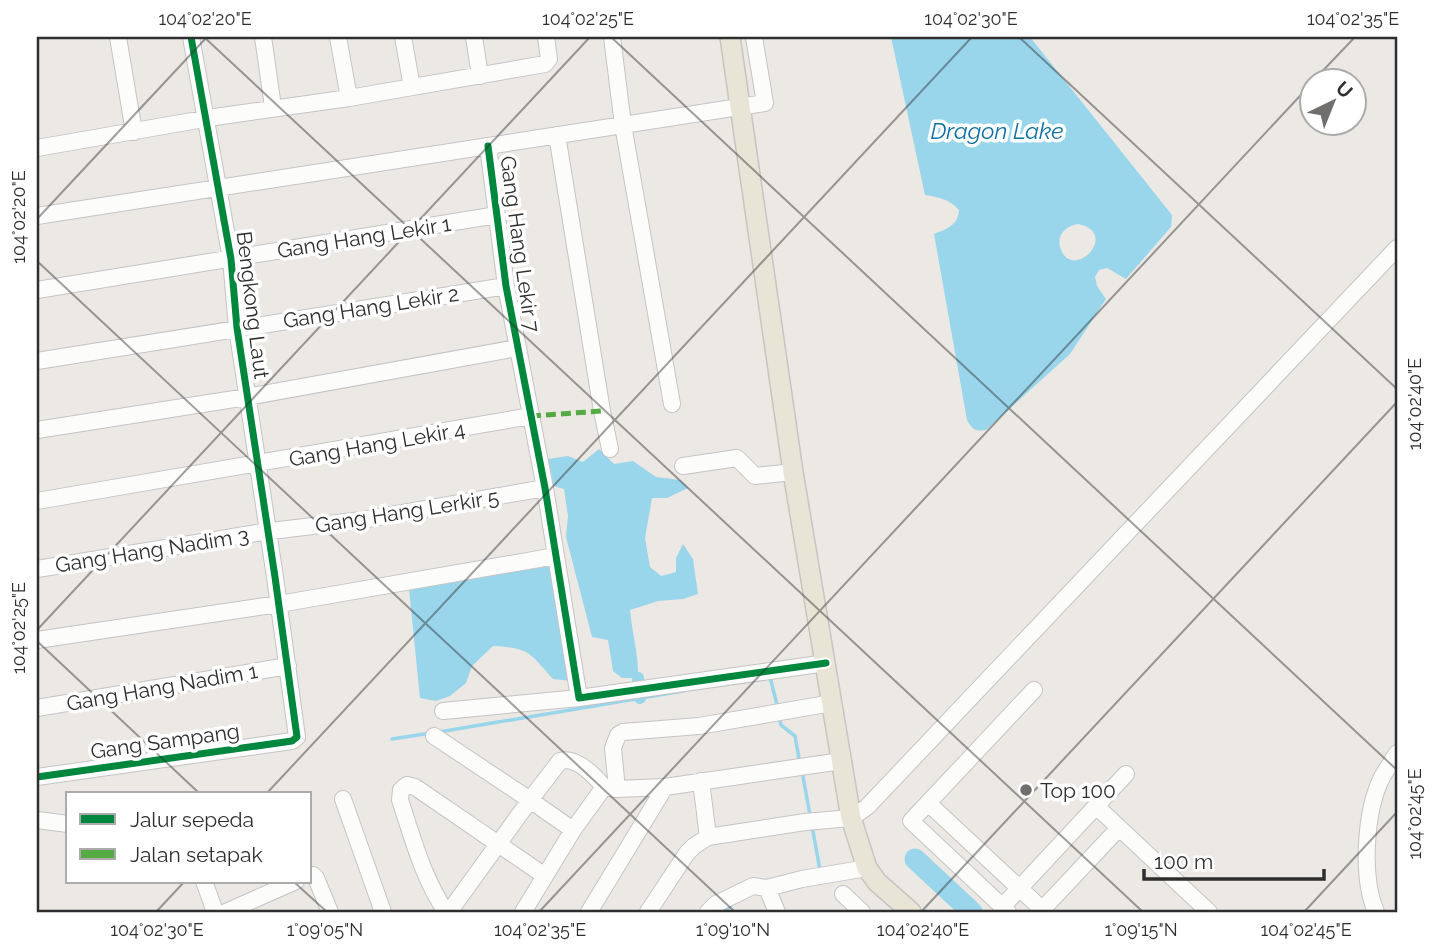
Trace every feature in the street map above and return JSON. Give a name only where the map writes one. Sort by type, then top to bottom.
[{"type":"main road","points":[[730,37],[793,472],[850,818],[867,867],[877,882],[911,912]]},
{"type":"street","points":[[118,37],[134,132]]},
{"type":"street","name":"Bengkong Laut","points":[[191,37],[231,259],[237,328],[297,737]]},
{"type":"street","points":[[263,37],[274,107]]},
{"type":"street","points":[[338,37],[349,98]]},
{"type":"street","points":[[403,37],[412,87]]},
{"type":"street","points":[[474,37],[480,76]]},
{"type":"street","points":[[37,148],[547,63],[549,59],[546,37]]},
{"type":"street","points":[[612,37],[623,125],[672,404]]},
{"type":"street","points":[[37,216],[765,103],[754,37]]},
{"type":"street","points":[[557,135],[610,449]]},
{"type":"street","name":"Gang Hang Lekir 7","points":[[488,146],[506,286],[545,488],[579,698]]},
{"type":"street","name":"Gang Hang Lekir 1","points":[[37,290],[497,215]]},
{"type":"street","points":[[648,912],[687,853],[708,837],[850,818],[874,800],[1397,248]]},
{"type":"street","name":"Gang Hang Lekir 2","points":[[37,361],[506,286]]},
{"type":"street","points":[[37,430],[247,397],[517,348]]},
{"type":"street","name":"Gang Hang Lekir 4","points":[[37,501],[531,416]]},
{"type":"street","points":[[682,466],[737,458],[755,476],[793,472]]},
{"type":"street","name":"Gang Hang Lerkir 5","points":[[268,531],[362,520],[545,488]]},
{"type":"street","name":"Gang Hang Nadim 3","points":[[37,569],[268,531]]},
{"type":"street","points":[[37,640],[279,604],[556,556]]},
{"type":"street","points":[[443,711],[579,698],[826,663]]},
{"type":"street","name":"Gang Hang Nadim 1","points":[[37,708],[288,666]]},
{"type":"street","points":[[1034,690],[911,821],[1005,909],[1019,888],[1126,775]]},
{"type":"street","points":[[523,912],[573,830],[610,788],[613,748],[618,736],[623,732],[699,726],[832,703]]},
{"type":"street","points":[[434,736],[573,830]]},
{"type":"street","name":"Gang Sampang","points":[[37,777],[292,740],[297,737]]},
{"type":"street","points":[[1376,912],[1367,865],[1370,815],[1381,778],[1397,753]]},
{"type":"street","points":[[545,876],[499,846],[415,787],[407,785],[401,790],[400,800],[424,872],[433,893],[448,912],[499,846],[530,800],[564,759],[593,774],[610,788],[665,786],[841,761]]},
{"type":"street","points":[[701,781],[708,837]]},
{"type":"street","points":[[589,912],[665,786]]},
{"type":"street","points":[[343,799],[383,912]]},
{"type":"street","points":[[928,803],[1042,911],[1119,828]]},
{"type":"street","points":[[1096,806],[1209,912]]},
{"type":"street","points":[[37,820],[66,824]]},
{"type":"street","points":[[708,912],[716,904],[744,888],[753,886],[769,892],[821,875],[867,867]]},
{"type":"street","points":[[312,874],[330,912]]},
{"type":"street","points":[[205,883],[215,912]]},
{"type":"street","points":[[226,912],[292,883]]},
{"type":"street","points":[[769,892],[777,912]]},
{"type":"street","points":[[843,894],[862,912]]},
{"type":"street","points":[[263,896],[270,912]]},
{"type":"water","name":"Dragon Lake","points":[[891,37],[1030,37],[1172,215],[1171,227],[1126,279],[1107,268],[1099,270],[1095,277],[1097,286],[1106,299],[1070,354],[986,430],[979,431],[972,428],[967,420],[934,234],[954,223],[959,210],[944,199],[925,195]],"holes":[[[1078,224],[1090,229],[1095,237],[1095,245],[1090,253],[1074,260],[1066,257],[1059,242],[1063,231]]]},
{"type":"water","points":[[599,449],[614,464],[633,461],[656,477],[680,480],[688,488],[667,498],[652,498],[645,538],[650,567],[661,576],[676,572],[676,558],[683,544],[693,559],[698,594],[683,599],[658,601],[630,610],[638,678],[622,678],[613,671],[608,640],[592,637],[566,537],[568,516],[564,489],[554,486],[548,459],[568,456],[583,462]]},
{"type":"water","points":[[550,566],[573,681],[553,679],[533,657],[522,650],[493,646],[472,666],[466,683],[450,696],[436,701],[420,698],[409,589]]},
{"type":"waterway","points":[[770,677],[778,709]]},
{"type":"waterway","points":[[638,678],[640,698]]},
{"type":"waterway","points":[[439,732],[683,691]]},
{"type":"waterway","points":[[779,717],[781,725],[795,736],[800,764]]},
{"type":"waterway","points":[[392,739],[431,733]]},
{"type":"waterway","points":[[802,771],[810,815]]},
{"type":"waterway","points":[[812,826],[820,870]]},
{"type":"waterway","points":[[915,859],[972,912]]},
{"type":"waterway","points":[[724,912],[735,902]]},
{"type":"marked path","points":[[531,416],[602,411]]},
{"type":"cycle path","points":[[37,777],[292,741],[297,737],[237,328],[231,259],[191,37]]},
{"type":"cycle path","points":[[488,146],[506,286],[545,488],[579,698],[826,663]]},
{"type":"place","name":"Top 100","points":[[1026,790]]}]
